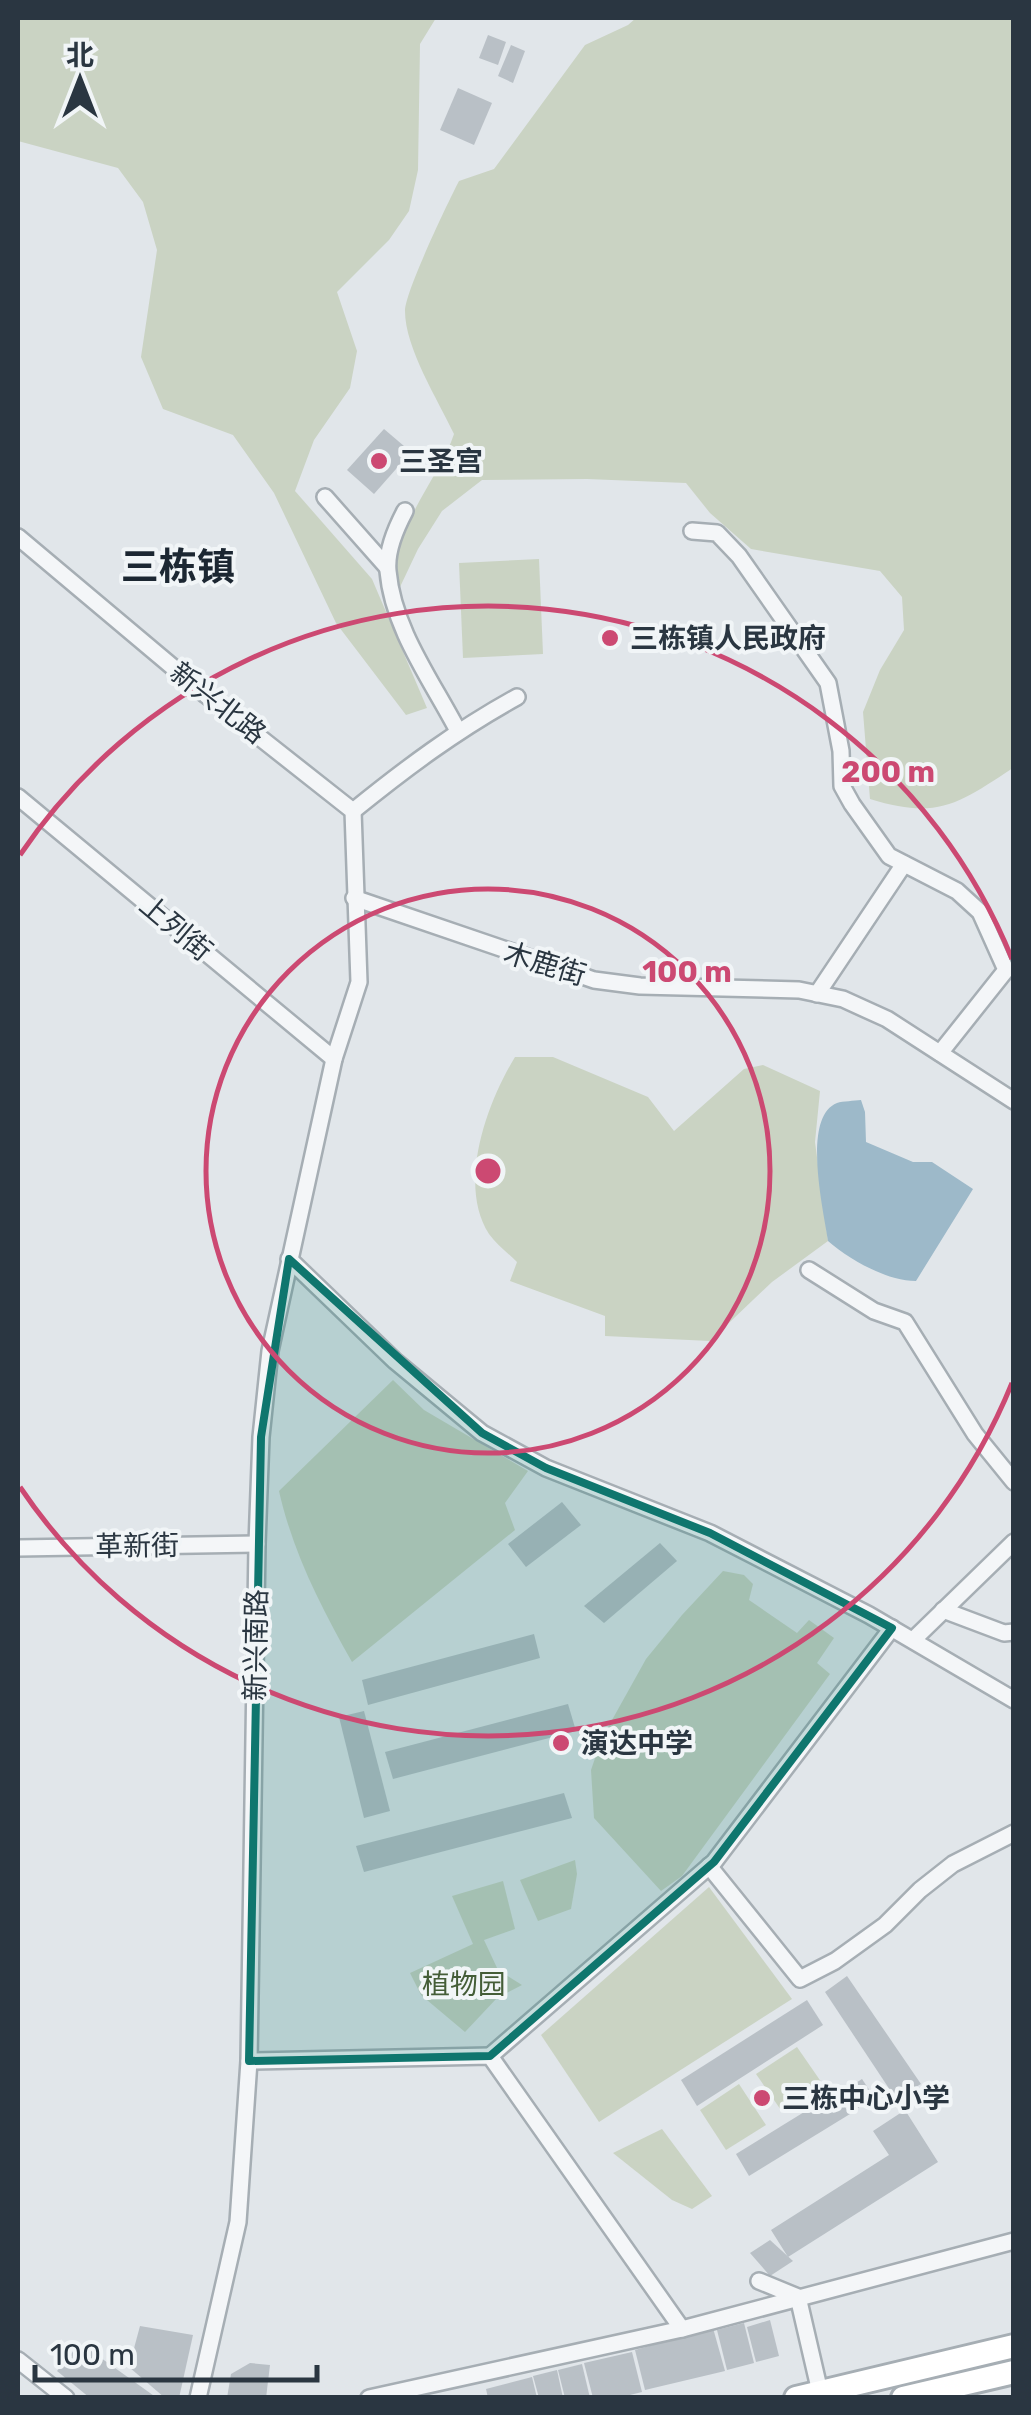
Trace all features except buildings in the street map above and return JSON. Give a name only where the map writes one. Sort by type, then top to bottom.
[{"type":"main road","points":[[796,2398],[1014,2346]]},
{"type":"main road","points":[[903,2398],[1014,2372]]},
{"type":"street","points":[[325,498],[387,568],[406,634],[458,731]]},
{"type":"street","points":[[387,568],[397,527],[406,511]]},
{"type":"street","points":[[692,531],[716,533],[739,556],[828,682],[841,752],[842,786],[889,856],[956,891],[980,912],[1009,965],[940,1053]]},
{"type":"street","name":"新兴北路","points":[[18,537],[206,695],[353,811]]},
{"type":"street","points":[[354,898],[353,811],[420,756],[517,697]]},
{"type":"street","name":"上列街","points":[[18,797],[334,1059]]},
{"type":"street","points":[[817,994],[904,864]]},
{"type":"street","name":"新兴南路","points":[[198,2398],[238,2222],[249,2061],[261,1437],[270,1351],[289,1259],[334,1059],[359,982],[354,898]]},
{"type":"street","name":"木鹿街","points":[[354,898],[594,980],[640,986],[799,990],[843,999],[888,1019],[1014,1101]]},
{"type":"street","points":[[289,1259],[395,1362],[482,1433],[546,1468],[710,1533],[892,1628],[1014,1700]]},
{"type":"street","points":[[809,1270],[874,1311],[905,1322],[976,1434],[1014,1482]]},
{"type":"street","points":[[912,1640],[1014,1542]]},
{"type":"street","name":"革新街","points":[[18,1548],[257,1544]]},
{"type":"street","points":[[943,1610],[1004,1633],[1014,1632]]},
{"type":"street","points":[[249,2061],[490,2056],[709,1866],[892,1628]]},
{"type":"street","points":[[709,1866],[800,1979],[835,1961],[885,1924],[953,1864],[1014,1833]]},
{"type":"street","points":[[490,2056],[682,2329]]},
{"type":"street","points":[[368,2398],[682,2329],[1014,2242]]},
{"type":"street","points":[[759,2281],[798,2297]]},
{"type":"street","points":[[798,2297],[820,2392]]},
{"type":"street","points":[[18,2360],[66,2398]]},
{"type":"highlighted area","points":[[289,1259],[482,1433],[546,1468],[710,1533],[892,1628],[714,1862],[490,2056],[249,2061],[261,1437]]},
{"type":"green space","points":[[18,18],[436,18],[420,44],[418,170],[409,211],[389,240],[337,292],[357,351],[350,388],[314,440],[295,491],[372,579],[427,708],[406,715],[336,623],[274,493],[233,435],[163,409],[141,357],[157,250],[143,202],[118,168],[18,141]]},
{"type":"green space","points":[[636,18],[1013,18],[1013,768],[962,799],[931,808],[913,808],[870,799],[863,712],[880,670],[904,630],[902,597],[880,571],[751,549],[710,513],[686,483],[482,480],[442,511],[400,587],[396,569],[405,530],[454,434],[416,357],[406,326],[407,301],[419,267],[459,181],[494,169],[585,45]]},
{"type":"green space","points":[[539,559],[543,654],[463,658],[459,563]]},
{"type":"green space","points":[[515,1057],[553,1057],[648,1097],[674,1131],[744,1069],[763,1065],[820,1091],[815,1142],[828,1241],[772,1282],[710,1341],[605,1336],[605,1316],[510,1281],[517,1262],[492,1238],[480,1214],[476,1168],[486,1120]]},
{"type":"green space","points":[[393,1380],[424,1410],[528,1471],[505,1503],[515,1530],[352,1662],[309,1579],[279,1491]]},
{"type":"green space","points":[[723,1571],[744,1575],[753,1584],[749,1600],[797,1633],[809,1620],[834,1638],[817,1663],[830,1674],[682,1876],[661,1891],[594,1818],[591,1770],[602,1738],[646,1659]]},
{"type":"green space","points":[[575,1860],[577,1874],[571,1909],[538,1921],[520,1880]]},
{"type":"green space","name":"植物园","points":[[503,1881],[515,1929],[484,1940],[498,1970],[522,1985],[497,1998],[465,2032],[421,1995],[410,1973],[473,1944],[452,1896]]},
{"type":"green space","points":[[709,1887],[792,1999],[599,2122],[541,2035]]},
{"type":"green space","points":[[797,2047],[824,2086],[783,2113],[756,2074]]},
{"type":"green space","points":[[739,2084],[766,2125],[726,2150],[700,2110]]},
{"type":"green space","points":[[662,2129],[712,2196],[692,2209],[672,2200],[613,2153]]},
{"type":"water","points":[[861,1100],[866,1142],[913,1162],[932,1162],[973,1189],[916,1281],[869,1268],[828,1241],[818,1166],[820,1126],[826,1112],[837,1103]]},
{"type":"place","name":"三圣宫","points":[[379,461]]},
{"type":"place","name":"三栋镇人民政府","points":[[610,638]]},
{"type":"place","name":"演达中学","points":[[561,1743]]},
{"type":"place","name":"三栋中心小学","points":[[762,2098]]},
{"type":"district","name":"三栋镇","points":[[178,567]]}]
